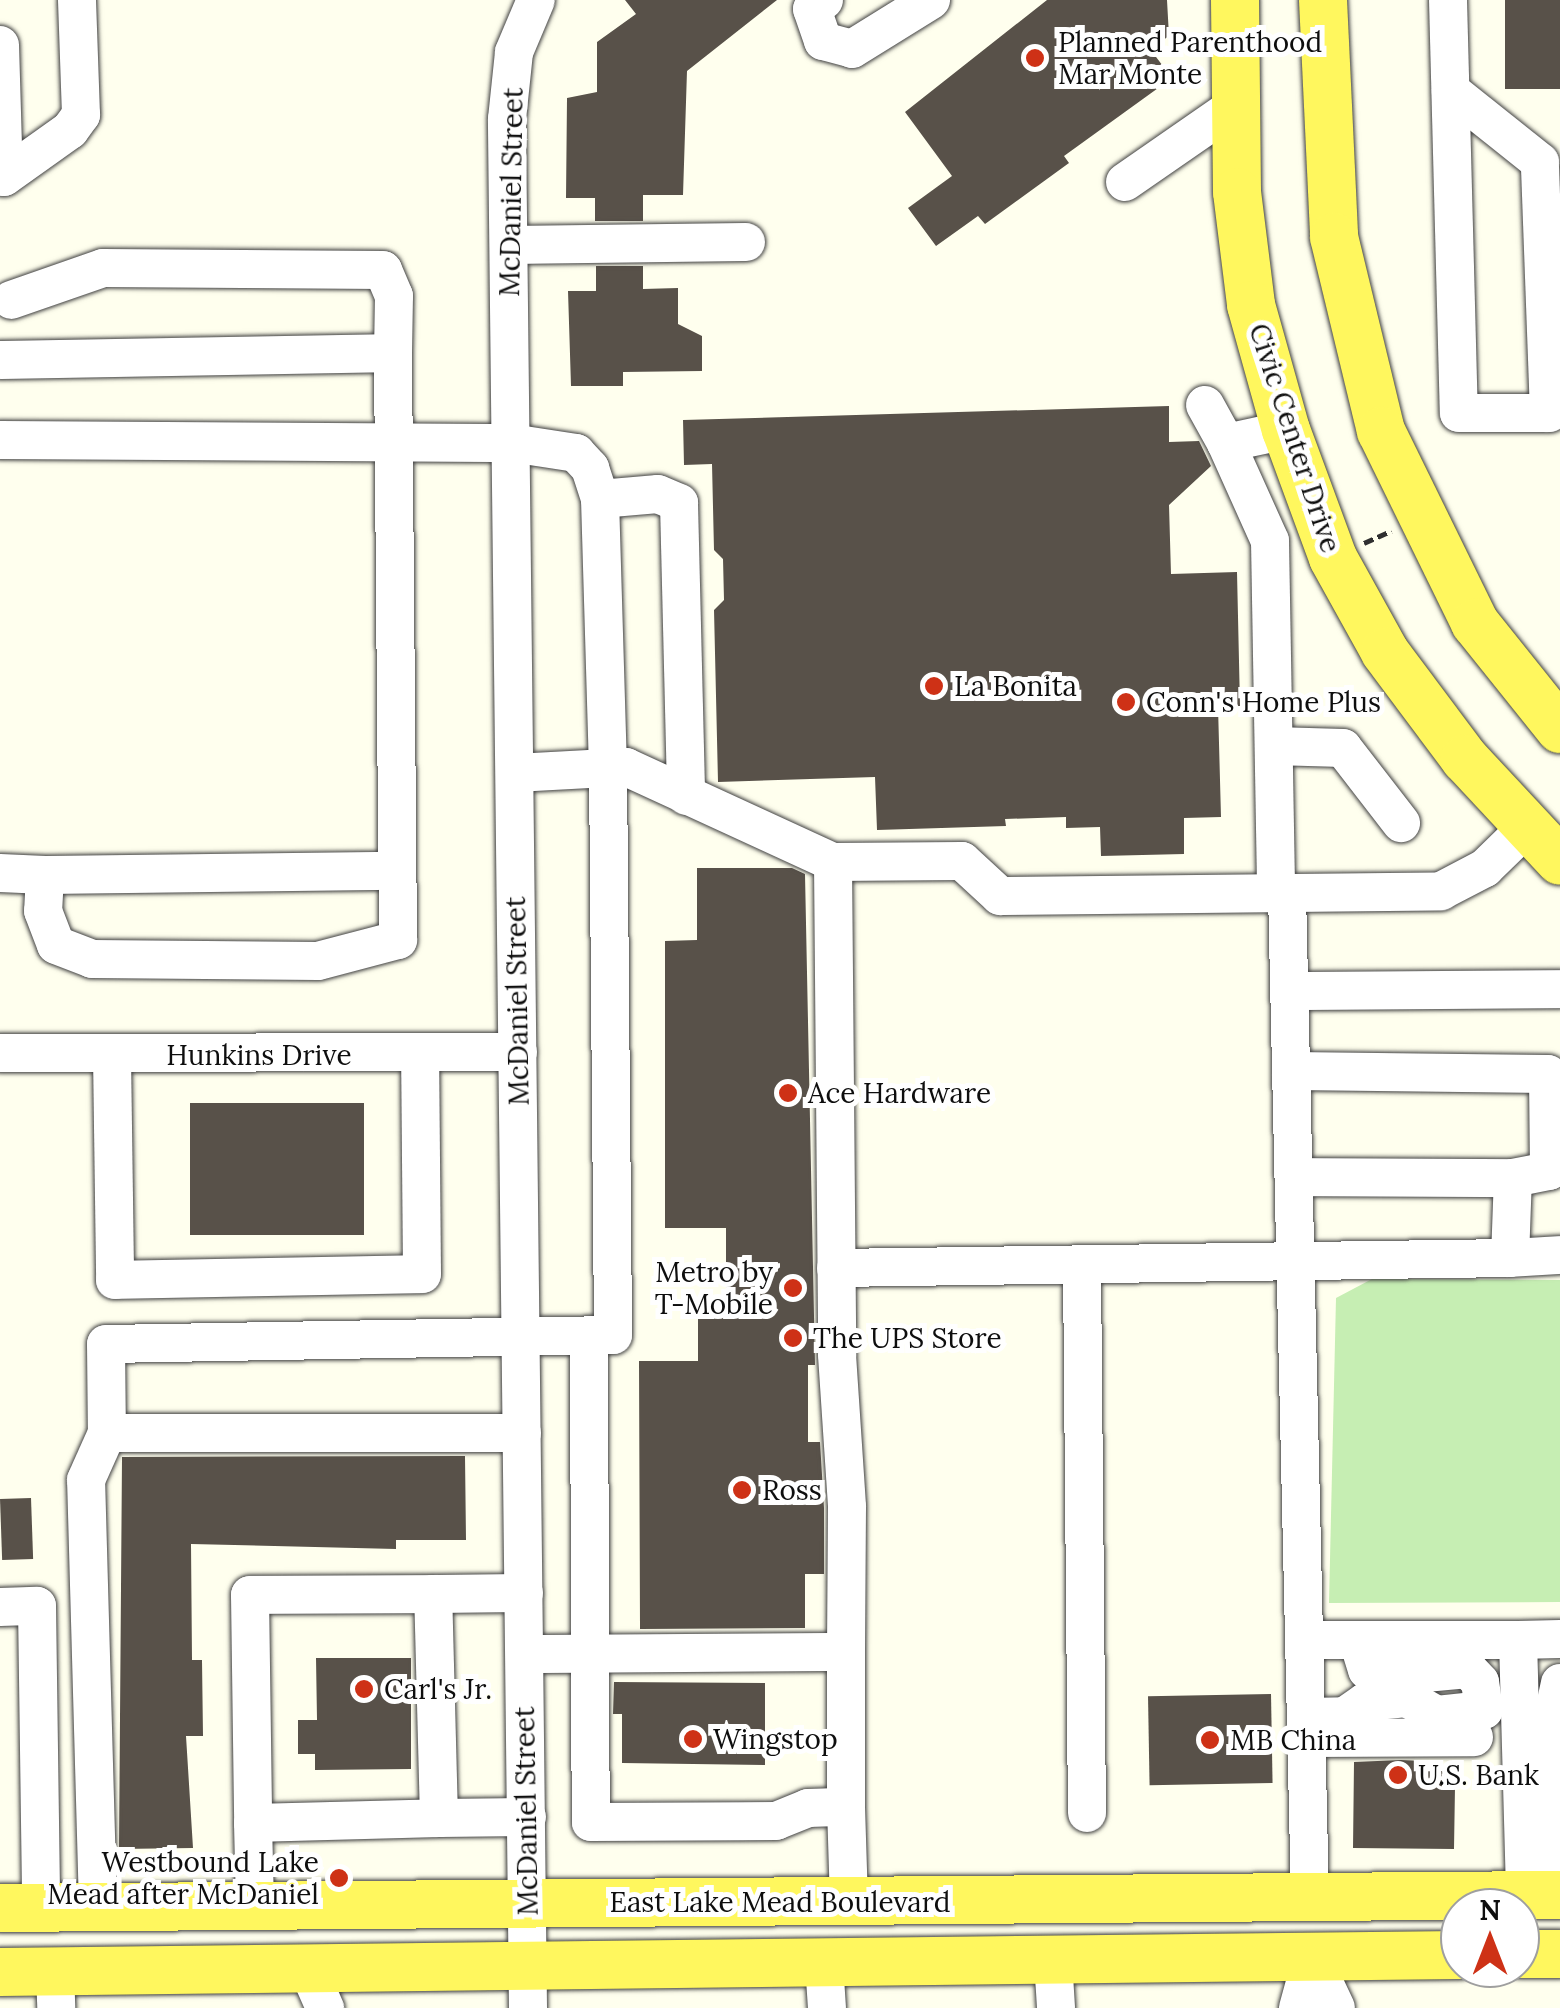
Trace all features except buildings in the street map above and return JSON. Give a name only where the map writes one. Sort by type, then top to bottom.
[{"type":"main road","name":"Civic Center Drive","points":[[1235,0],[1237,192],[1251,305],[1286,430],[1333,558],[1385,652],[1465,759],[1560,860]]},
{"type":"main road","points":[[1324,0],[1334,236],[1381,431],[1475,623],[1560,729]]},
{"type":"main road","name":"East Lake Mead Boulevard","points":[[20,1908],[1546,1895]]},
{"type":"main road","points":[[1310,1898],[1312,1957]]},
{"type":"main road","points":[[0,1934],[56,1990]]},
{"type":"main road","points":[[0,1972],[56,1990],[825,1985],[1053,1960],[1440,1955]]},
{"type":"street","points":[[2,178],[80,115],[77,0]]},
{"type":"street","name":"McDaniel Street","points":[[528,1987],[509,245],[512,69],[536,0]]},
{"type":"street","points":[[814,3],[823,41],[852,50],[931,0]]},
{"type":"street","points":[[1448,0],[1460,413],[1550,413],[1540,162],[1451,91]]},
{"type":"street","points":[[0,45],[2,178]]},
{"type":"street","points":[[1125,182],[1236,104]]},
{"type":"street","points":[[509,245],[746,242]]},
{"type":"street","points":[[4,303],[103,268],[382,270],[394,296],[398,940],[318,961],[92,959],[56,945],[42,911],[45,875]]},
{"type":"street","points":[[0,360],[393,353]]},
{"type":"street","points":[[1205,405],[1226,442],[1270,542],[1274,746],[1289,991],[1304,1640],[1319,1731],[1310,1898]]},
{"type":"street","points":[[1226,442],[1286,430]]},
{"type":"street","points":[[0,440],[511,443],[576,453],[590,468],[600,498],[608,768],[614,1335],[106,1344],[107,1433],[86,1480],[98,1907]]},
{"type":"street","points":[[600,498],[658,494],[680,503],[686,796]]},
{"type":"street","points":[[1274,746],[1343,748],[1402,824]]},
{"type":"street","points":[[515,773],[626,768],[833,862],[962,862],[1000,896],[1440,891],[1485,868],[1527,827]]},
{"type":"street","points":[[833,862],[836,1268],[849,1902]]},
{"type":"street","points":[[0,873],[397,871]]},
{"type":"street","points":[[1289,991],[1560,989]]},
{"type":"street","name":"Hunkins Drive","points":[[0,1054],[518,1052]]},
{"type":"street","points":[[112,1055],[115,1280],[422,1274],[420,1054]]},
{"type":"street","points":[[1291,1071],[1548,1074],[1550,1171],[1513,1178],[1294,1177]]},
{"type":"street","points":[[1510,1258],[1513,1178]]},
{"type":"street","points":[[836,1268],[1296,1265],[1560,1256]]},
{"type":"street","points":[[1082,1267],[1087,1813]]},
{"type":"street","points":[[589,1336],[591,1822],[776,1822],[808,1808],[846,1807]]},
{"type":"street","points":[[107,1433],[522,1433]]},
{"type":"street","points":[[254,1907],[250,1595],[524,1592]]},
{"type":"street","points":[[434,1594],[439,1818]]},
{"type":"street","points":[[0,1619],[25,1619],[20,1908]]},
{"type":"street","points":[[1304,1640],[1560,1639]]},
{"type":"street","points":[[1319,1731],[1363,1752],[1468,1752],[1481,1723],[1480,1682],[1468,1669],[1384,1677],[1368,1670],[1358,1640]]},
{"type":"street","points":[[1518,1640],[1545,1838]]},
{"type":"street","points":[[525,1654],[846,1652]]},
{"type":"street","points":[[1546,1895],[1551,1725],[1560,1682]]},
{"type":"street","points":[[1319,1731],[1365,1702],[1406,1698],[1437,1715],[1481,1723]]},
{"type":"street","points":[[254,1823],[526,1817]]},
{"type":"street","points":[[1298,2008],[1312,1957]]},
{"type":"street","points":[[1312,1957],[1336,2008]]},
{"type":"street","points":[[1053,1960],[1056,2008]]},
{"type":"path","points":[[1357,547],[1399,527]]},
{"type":"green space","points":[[1372,1279],[1560,1280],[1560,1602],[1329,1603],[1336,1298]]},
{"type":"place","name":"Planned Parenthood Mar Monte","points":[[1035,58]]},
{"type":"place","name":"La Bonita","points":[[934,686]]},
{"type":"place","name":"Conn's Home Plus","points":[[1126,702]]},
{"type":"place","name":"Ace Hardware","points":[[788,1093]]},
{"type":"place","name":"Metro by T-Mobile","points":[[793,1288]]},
{"type":"place","name":"The UPS Store","points":[[793,1338]]},
{"type":"place","name":"Ross","points":[[742,1490]]},
{"type":"place","name":"Carl's Jr.","points":[[364,1689]]},
{"type":"place","name":"Wingstop","points":[[693,1739]]},
{"type":"place","name":"MB China","points":[[1210,1740]]},
{"type":"place","name":"U.S. Bank","points":[[1398,1775]]},
{"type":"place","name":"Westbound Lake Mead after McDaniel","points":[[339,1878]]}]
